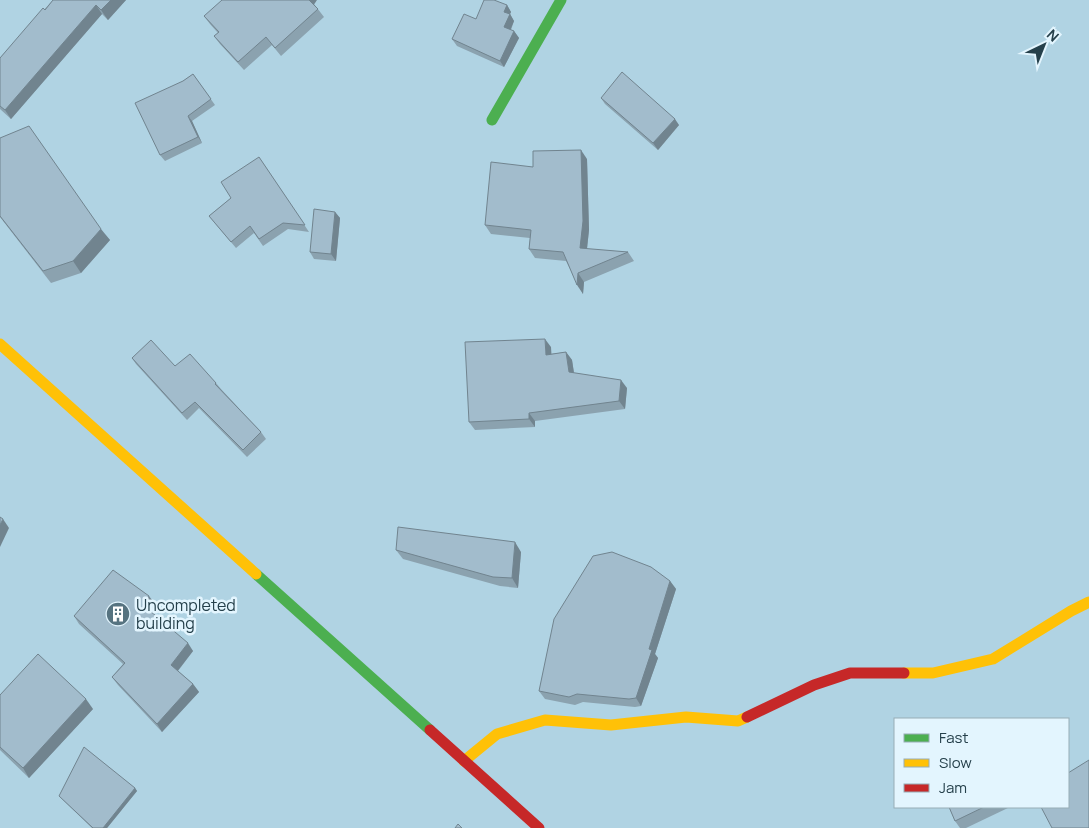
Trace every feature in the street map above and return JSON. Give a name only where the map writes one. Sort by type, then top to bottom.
[{"type":"street","points":[[492,120],[561,0]]},
{"type":"street","points":[[0,344],[539,828]]},
{"type":"street","points":[[464,761],[497,734],[545,720],[610,725],[686,717],[738,721],[814,685],[850,673],[933,673],[992,659],[1089,602]]},
{"type":"building","points":[[53,0],[111,0],[101,10],[96,5],[5,110],[0,106],[0,58],[43,8],[45,10]]},
{"type":"building","points":[[222,0],[309,0],[318,9],[275,48],[266,37],[238,62],[214,36],[219,32],[204,16]]},
{"type":"building","points":[[484,0],[494,0],[507,5],[504,12],[510,14],[504,27],[514,31],[500,61],[452,39],[464,14],[476,19]]},
{"type":"building","points":[[622,72],[675,119],[653,143],[601,98]]},
{"type":"building","points":[[193,74],[211,99],[188,116],[198,137],[160,155],[135,103],[183,81]]},
{"type":"building","points":[[29,126],[101,229],[73,261],[43,271],[0,216],[0,138]]},
{"type":"building","points":[[581,150],[583,221],[580,248],[628,252],[578,273],[577,285],[563,252],[529,249],[531,230],[485,225],[491,162],[533,167],[533,151]]},
{"type":"building","points":[[259,157],[305,225],[283,223],[259,239],[250,226],[231,242],[209,216],[231,198],[221,182]]},
{"type":"building","points":[[314,209],[335,212],[331,254],[310,252]]},
{"type":"building","points":[[545,339],[546,355],[566,352],[569,372],[621,380],[619,401],[529,413],[529,419],[469,422],[465,342]]},
{"type":"building","points":[[151,340],[175,366],[190,354],[215,384],[261,432],[243,450],[195,402],[182,413],[132,358]]},
{"type":"building","points":[[398,527],[515,542],[512,578],[493,577],[396,550]]},
{"type":"building","points":[[612,552],[651,567],[670,581],[649,649],[652,650],[636,698],[577,694],[569,697],[539,691],[554,619],[593,556]]},
{"type":"building","points":[[113,570],[149,596],[143,605],[188,643],[171,665],[193,684],[157,724],[112,677],[125,663],[74,616]]},
{"type":"building","points":[[38,654],[86,699],[23,768],[0,747],[0,695]]},
{"type":"building","points":[[84,747],[135,788],[103,828],[93,828],[59,796]]},
{"type":"building","points":[[1089,760],[1089,828],[1052,828],[1042,808],[1069,808],[1069,772]]},
{"type":"building","points":[[949,808],[982,808],[955,821]]},
{"type":"traffic: fast","points":[[492,120],[561,0]]},
{"type":"traffic: fast","points":[[256,574],[430,730]]},
{"type":"traffic: slow","points":[[0,344],[256,574]]},
{"type":"traffic: slow","points":[[904,673],[933,673],[993,659],[1089,602]]},
{"type":"traffic: slow","points":[[464,761],[497,734],[545,720],[611,725],[686,717],[738,721],[747,717]]},
{"type":"traffic: jam","points":[[747,717],[814,685],[850,673],[904,673]]},
{"type":"traffic: jam","points":[[430,730],[539,828]]},
{"type":"place","name":"Uncompleted building","points":[[118,614]]}]
